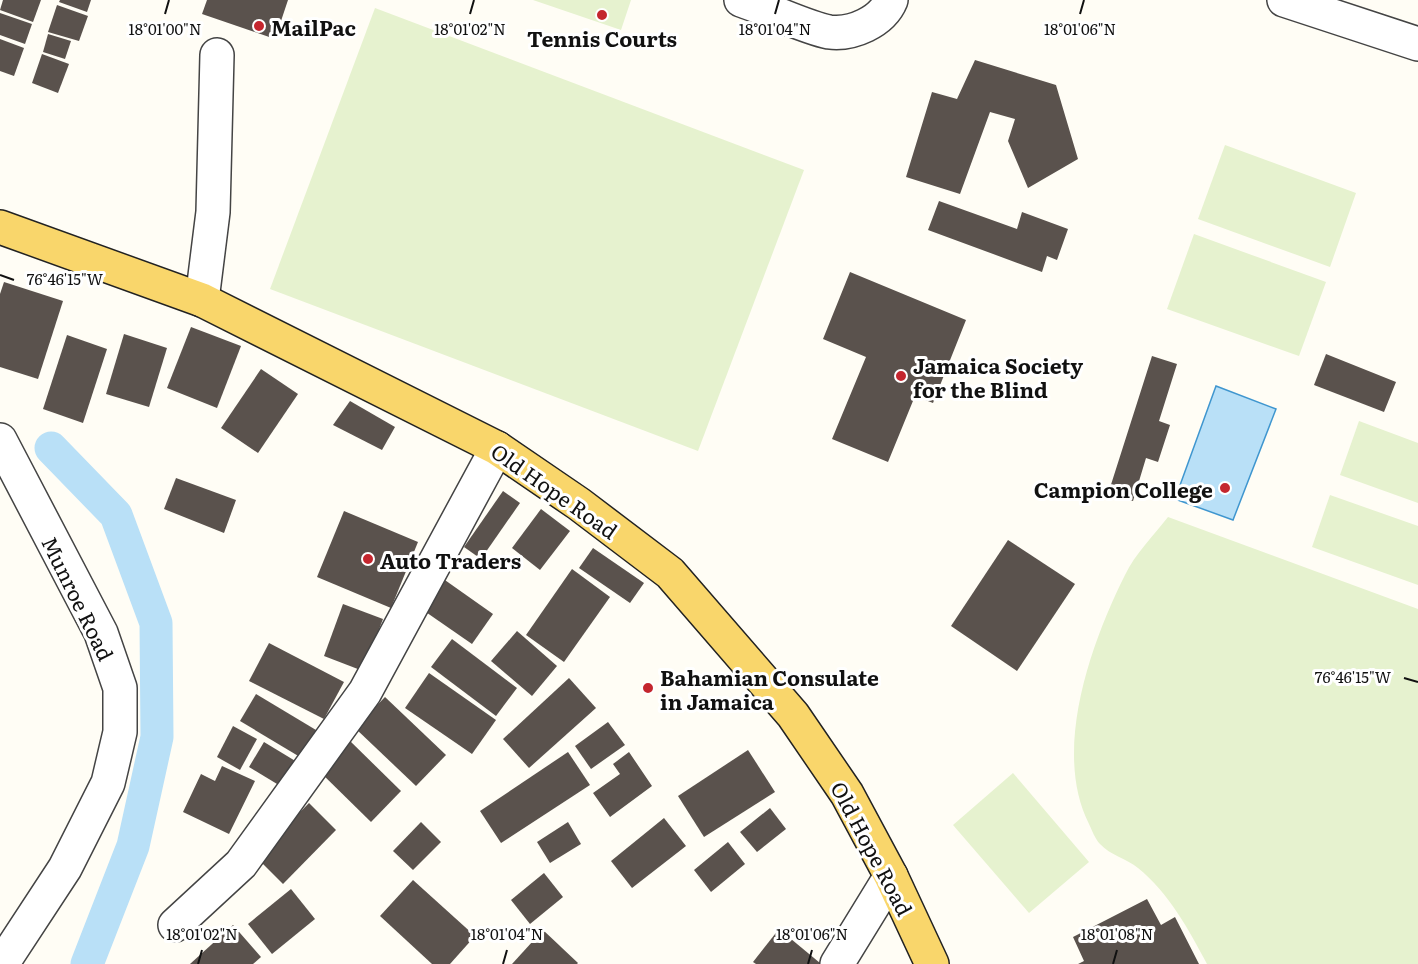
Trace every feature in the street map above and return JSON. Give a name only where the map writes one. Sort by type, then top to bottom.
[{"type":"main road","name":"Old Hope Road","points":[[0,227],[202,300],[497,448],[579,504],[670,573],[793,715],[847,794],[891,876],[932,964]]},
{"type":"street","points":[[741,0],[830,32],[854,29],[873,22],[888,9],[891,0]]},
{"type":"street","points":[[1284,0],[1418,44]]},
{"type":"street","points":[[202,300],[213,212],[216,55]]},
{"type":"street","points":[[175,925],[241,864],[365,692],[497,448]]},
{"type":"street","name":"Munroe Road","points":[[2,964],[65,868],[108,783],[120,732],[120,688],[101,633],[4,449]]},
{"type":"street","points":[[837,964],[891,876]]},
{"type":"green space","name":"Tennis Courts","points":[[533,0],[631,0],[621,30]]},
{"type":"green space","points":[[375,8],[804,170],[698,451],[270,289]]},
{"type":"green space","points":[[1225,145],[1356,193],[1330,267],[1198,219]]},
{"type":"green space","points":[[1194,234],[1326,282],[1299,356],[1167,309]]},
{"type":"green space","points":[[1359,421],[1418,443],[1418,503],[1340,475]]},
{"type":"green space","points":[[1330,495],[1418,526],[1418,585],[1312,547]]},
{"type":"green space","points":[[1168,517],[1418,609],[1418,964],[1207,964],[1169,900],[1138,868],[1109,851],[1095,837],[1079,795],[1074,764],[1075,731],[1080,698],[1100,632],[1125,575],[1139,552]]},
{"type":"green space","points":[[1013,773],[1089,862],[1029,913],[953,825]]},
{"type":"water","points":[[1216,386],[1276,409],[1233,520],[1175,499]]},
{"type":"building","points":[[3,0],[41,0],[33,22],[0,10]]},
{"type":"building","points":[[60,0],[91,0],[87,12],[59,2]]},
{"type":"building","name":"MailPac","points":[[207,0],[288,0],[275,39],[202,14]]},
{"type":"building","points":[[57,5],[88,16],[79,41],[48,32]]},
{"type":"building","points":[[0,13],[32,24],[25,44],[0,35]]},
{"type":"building","points":[[48,34],[71,41],[65,59],[43,52]]},
{"type":"building","points":[[0,39],[24,48],[14,76],[0,71]]},
{"type":"building","points":[[42,54],[69,64],[58,93],[32,83]]},
{"type":"building","points":[[975,60],[1056,85],[1078,159],[1028,188],[1008,141],[1015,119],[990,112],[960,194],[906,177],[932,92],[957,99]]},
{"type":"building","points":[[939,201],[1017,229],[1022,212],[1068,229],[1057,260],[1047,256],[1042,272],[928,230]]},
{"type":"building","name":"Jamaica Society for the Blind","points":[[850,272],[966,320],[933,403],[915,396],[888,462],[832,439],[866,357],[823,339]]},
{"type":"building","points":[[4,282],[63,301],[38,379],[0,367],[0,294]]},
{"type":"building","points":[[191,327],[241,346],[217,408],[167,388]]},
{"type":"building","points":[[124,334],[167,348],[149,407],[106,394]]},
{"type":"building","points":[[67,335],[107,349],[83,423],[43,409]]},
{"type":"building","points":[[1326,354],[1396,382],[1384,412],[1314,385]]},
{"type":"building","points":[[1152,356],[1177,364],[1159,421],[1170,425],[1158,462],[1146,458],[1133,501],[1108,494]]},
{"type":"building","points":[[261,369],[298,394],[258,453],[221,428]]},
{"type":"building","points":[[350,401],[395,427],[382,450],[333,425]]},
{"type":"building","points":[[176,478],[236,500],[224,533],[164,509]]},
{"type":"building","points":[[503,491],[520,503],[481,559],[464,547]]},
{"type":"building","points":[[541,509],[570,531],[540,570],[512,548]]},
{"type":"building","name":"Auto Traders","points":[[344,511],[418,542],[391,608],[317,577]]},
{"type":"building","points":[[1008,540],[1075,584],[1017,671],[951,626]]},
{"type":"building","points":[[593,548],[644,583],[630,603],[579,568]]},
{"type":"building","points":[[572,569],[610,597],[564,662],[526,635]]},
{"type":"building","points":[[442,578],[493,614],[472,644],[420,608]]},
{"type":"building","points":[[343,604],[383,619],[363,671],[324,656]]},
{"type":"building","points":[[517,631],[557,666],[532,696],[491,661]]},
{"type":"building","points":[[452,639],[517,688],[496,716],[431,667]]},
{"type":"building","points":[[269,643],[344,682],[324,719],[249,681]]},
{"type":"building","points":[[429,673],[496,720],[472,754],[405,708]]},
{"type":"building","points":[[569,678],[596,708],[529,768],[503,739]]},
{"type":"building","points":[[256,694],[321,733],[305,760],[240,721]]},
{"type":"building","points":[[385,697],[446,755],[416,786],[355,728]]},
{"type":"building","points":[[608,722],[625,745],[591,769],[575,746]]},
{"type":"building","points":[[233,726],[257,739],[240,770],[217,757]]},
{"type":"building","points":[[347,738],[401,791],[371,822],[317,769]]},
{"type":"building","points":[[264,742],[297,762],[282,787],[249,767]]},
{"type":"building","points":[[748,750],[775,792],[704,837],[678,796]]},
{"type":"building","points":[[568,752],[590,785],[501,843],[480,811]]},
{"type":"building","points":[[629,752],[652,786],[610,817],[593,793],[620,774],[613,764]]},
{"type":"building","points":[[222,766],[255,781],[229,834],[183,812],[201,774],[215,781]]},
{"type":"building","points":[[309,803],[336,830],[283,884],[256,857]]},
{"type":"building","points":[[770,808],[786,829],[757,852],[740,832]]},
{"type":"building","points":[[664,818],[686,846],[632,888],[611,861]]},
{"type":"building","points":[[421,822],[441,842],[413,870],[393,851]]},
{"type":"building","points":[[568,822],[581,844],[550,863],[537,842]]},
{"type":"building","points":[[728,842],[745,864],[711,892],[694,870]]},
{"type":"building","points":[[544,873],[563,897],[530,924],[511,900]]},
{"type":"building","points":[[413,880],[475,936],[450,964],[432,964],[380,916]]},
{"type":"building","points":[[291,889],[315,919],[272,954],[248,924]]},
{"type":"building","points":[[1147,899],[1161,925],[1175,917],[1199,964],[1078,964],[1084,961],[1073,937]]},
{"type":"building","points":[[233,925],[261,957],[253,964],[190,964]]},
{"type":"building","points":[[779,929],[820,963],[756,964],[753,962]]},
{"type":"building","points":[[543,930],[578,963],[512,964]]},
{"type":"waterway","points":[[51,448],[116,515],[156,623],[157,737],[133,846],[87,964]]},
{"type":"place","name":"Tennis Courts","points":[[602,15]]},
{"type":"place","name":"MailPac","points":[[259,26]]},
{"type":"place","name":"Jamaica Society for the Blind","points":[[901,376]]},
{"type":"place","name":"Campion College","points":[[1225,488]]},
{"type":"place","name":"Auto Traders","points":[[368,559]]},
{"type":"place","name":"Bahamian Consulate in Jamaica","points":[[648,688]]}]
